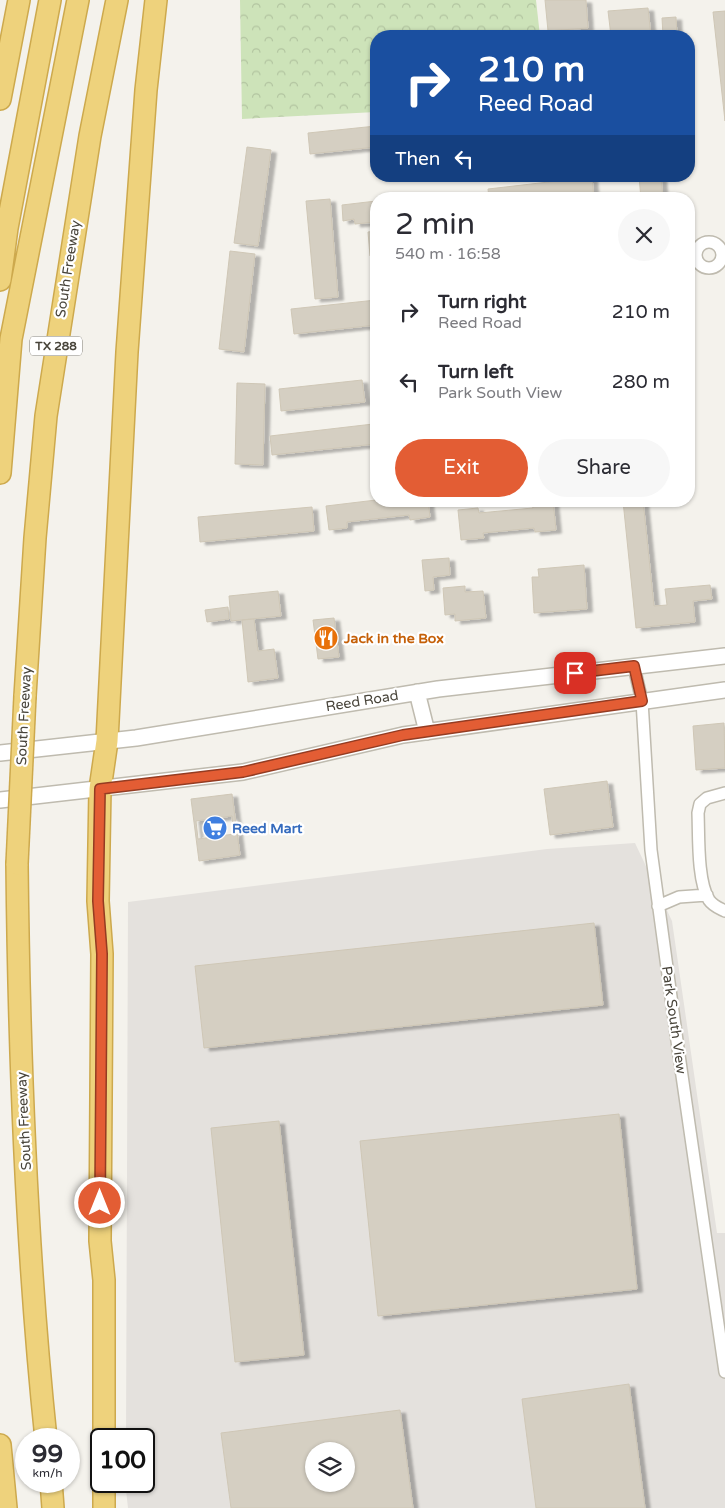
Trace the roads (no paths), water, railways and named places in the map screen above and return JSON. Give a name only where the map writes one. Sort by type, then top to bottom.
[{"type":"highway","points":[[0,99],[19,0]]},
{"type":"highway","points":[[0,280],[7,228],[50,0]]},
{"type":"highway","points":[[0,473],[11,339],[78,0]]},
{"type":"highway","name":"South Freeway","points":[[45,1428],[37,1340],[20,1050],[17,864],[25,696],[34,538],[46,416],[90,136],[117,0]]},
{"type":"highway","points":[[104,1428],[104,1280],[100,1241],[102,954],[98,901],[100,789],[107,741],[127,342],[146,90],[156,0]]},
{"type":"highway","points":[[0,1445],[6,1508]]},
{"type":"highway","points":[[52,1493],[54,1508]]},
{"type":"highway","points":[[104,1493],[104,1508]]},
{"type":"street","name":"Reed Road","points":[[0,753],[136,738],[417,692],[725,656]]},
{"type":"street","name":"Park South View","points":[[634,666],[642,701],[651,850],[658,906],[725,1372]]},
{"type":"street","points":[[0,800],[243,772],[403,735],[725,690]]},
{"type":"street","points":[[417,692],[427,732]]},
{"type":"street","points":[[725,793],[707,798],[700,804],[698,813],[702,878],[707,895],[717,908],[725,911]]},
{"type":"street","points":[[658,906],[679,897],[707,895]]},
{"type":"place","name":"Jack in the Box","points":[[326,638]]},
{"type":"place","name":"Reed Mart","points":[[215,828]]}]
